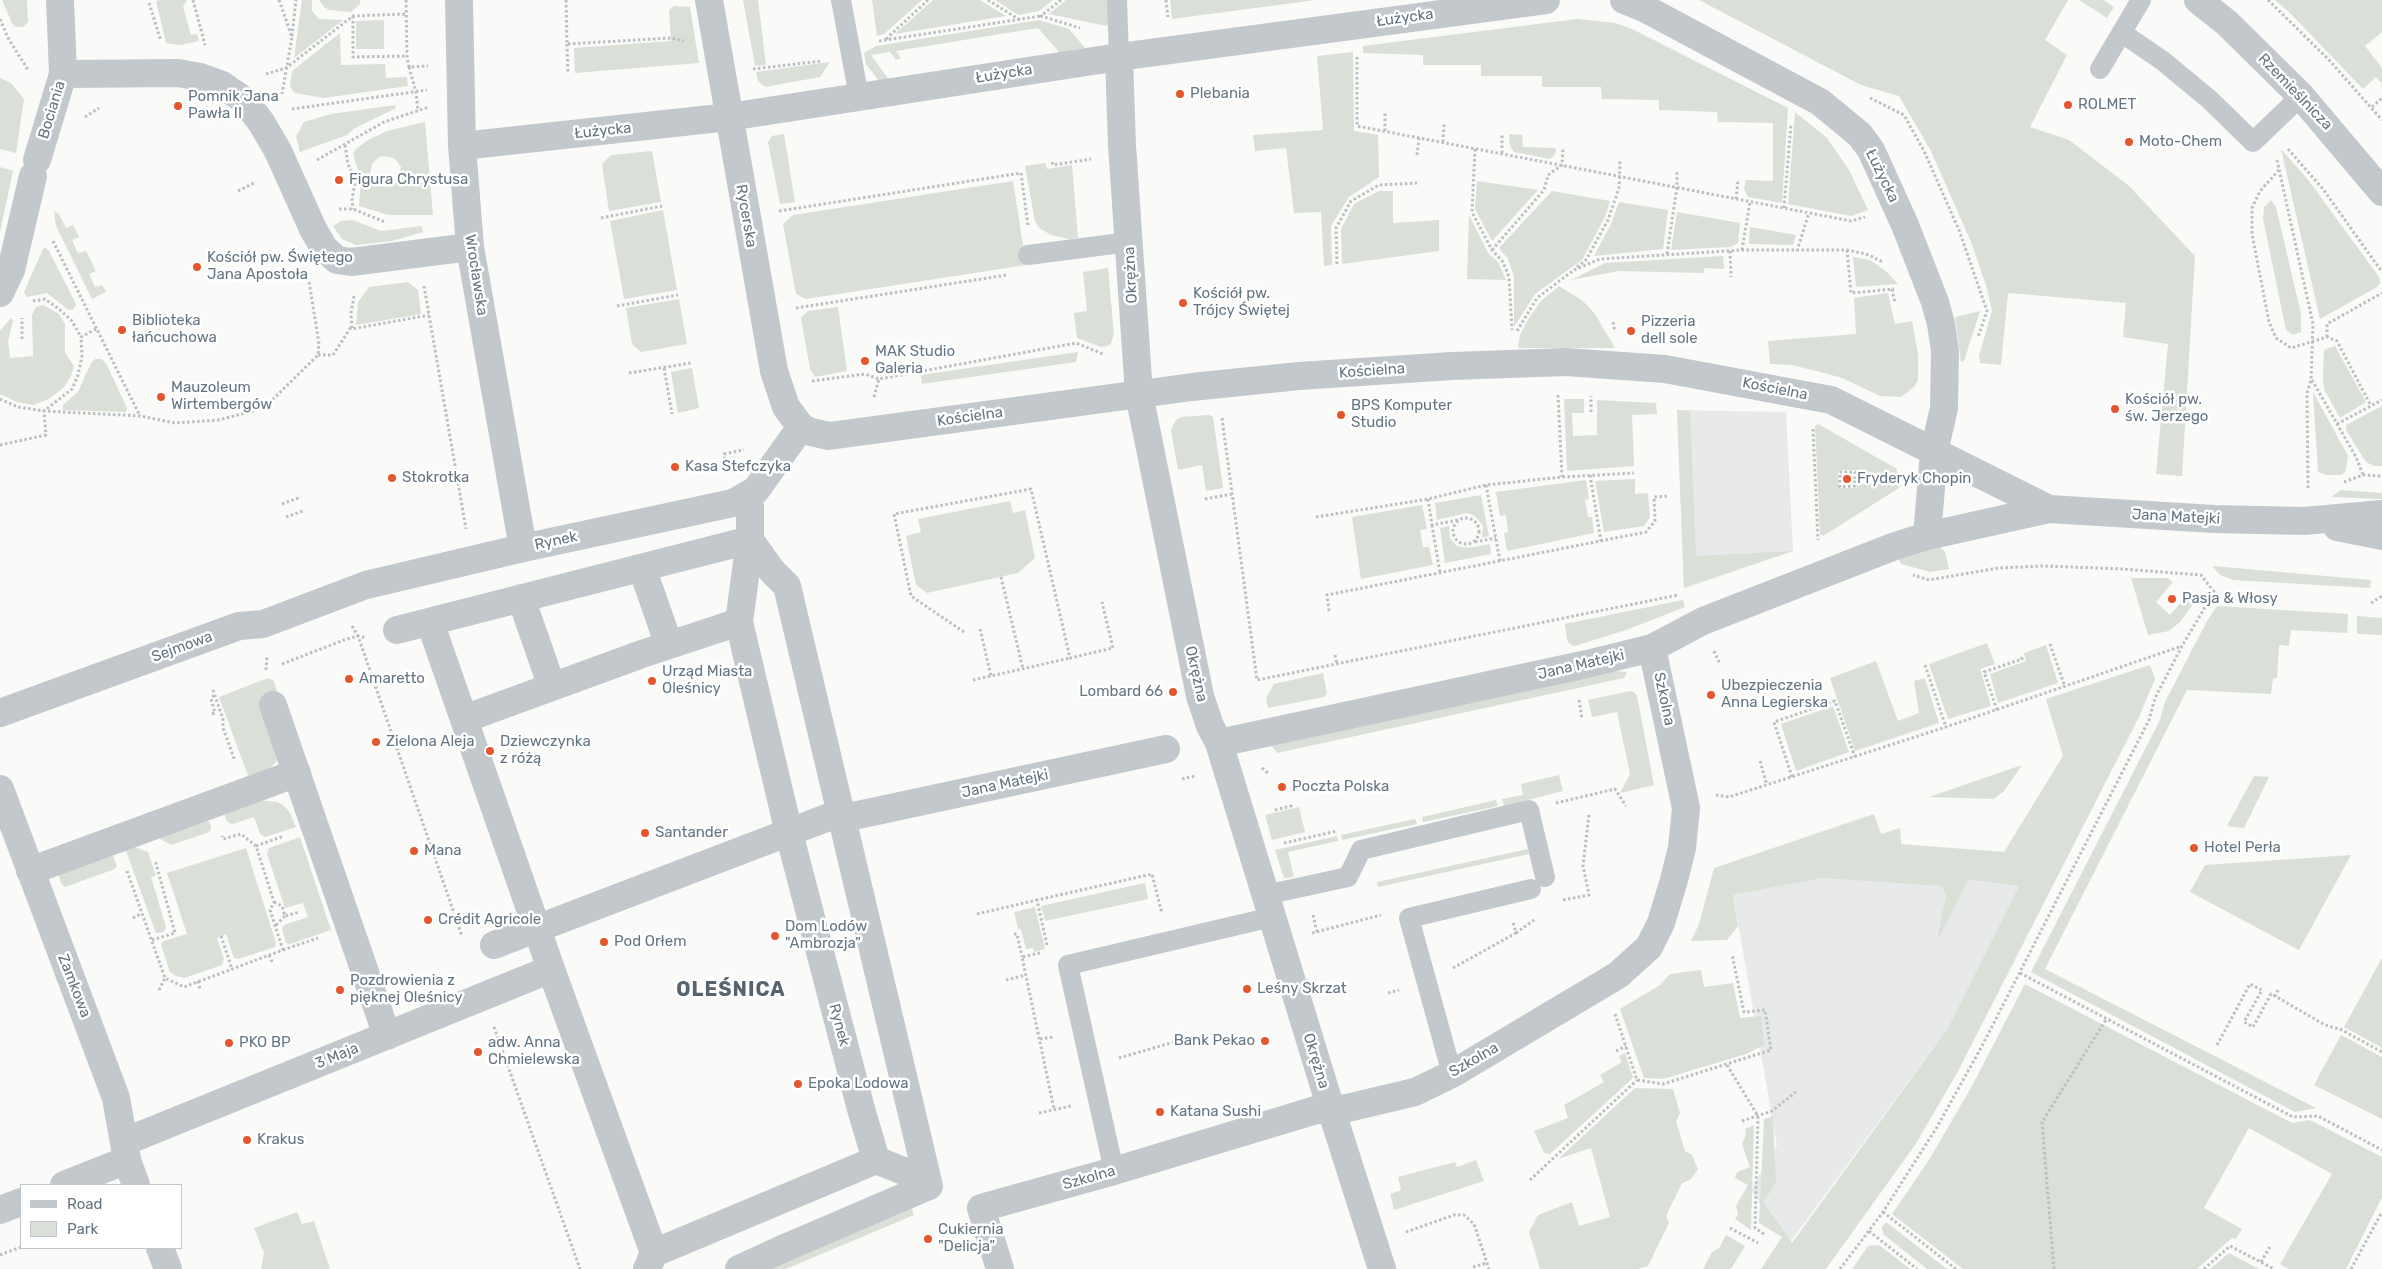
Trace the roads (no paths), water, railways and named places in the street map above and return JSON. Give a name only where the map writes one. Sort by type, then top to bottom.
[{"type":"street","name":"Bociania","points":[[0,293],[11,270],[35,168],[63,74],[60,0]]},
{"type":"street","name":"Wrocławska","points":[[459,0],[462,146],[470,247],[523,548]]},
{"type":"street","name":"Rycerska","points":[[709,0],[774,371],[786,407],[801,427]]},
{"type":"street","name":"Łużycka","points":[[462,146],[728,117],[858,97],[1119,44],[1546,0]]},
{"type":"street","name":"Łużycka","points":[[1624,0],[1644,8],[1820,102],[1860,135],[1870,150],[1905,225],[1935,302],[1941,324],[1945,351],[1944,408],[1934,452]]},
{"type":"street","name":"Rzemieślnicza","points":[[2198,0],[2227,23],[2301,96],[2382,192]]},
{"type":"street","name":"Okrężna","points":[[1119,44],[1128,242],[1140,394],[1200,696],[1210,726],[1219,743],[1382,1269]]},
{"type":"street","points":[[63,74],[178,72],[222,85],[244,100],[261,122],[278,152],[313,229],[324,248],[337,260],[351,262],[470,247]]},
{"type":"street","name":"Kościelna","points":[[801,427],[811,432],[829,436],[1140,394],[1300,376],[1452,366],[1566,362],[1655,368],[1831,400],[1934,452]]},
{"type":"street","name":"Rynek","points":[[366,586],[523,548],[733,503],[747,497],[756,490],[801,427]]},
{"type":"street","points":[[1927,536],[1934,452]]},
{"type":"street","name":"Jana Matejki","points":[[1934,452],[2049,509]]},
{"type":"street","name":"Rynek","points":[[747,497],[750,506],[750,540],[739,622],[789,832],[861,1110],[876,1160]]},
{"type":"street","name":"Jana Matejki","points":[[1219,743],[1587,664],[1652,648],[1702,621],[1810,578],[1927,536],[2049,509],[2214,519],[2304,521],[2382,514]]},
{"type":"street","name":"Jana Matejki","points":[[2304,521],[2382,536]]},
{"type":"street","points":[[397,630],[750,540],[772,571],[787,586],[929,1186]]},
{"type":"street","points":[[642,568],[669,645]]},
{"type":"street","name":"Sejmowa","points":[[0,713],[239,626],[263,624],[366,586]]},
{"type":"street","points":[[521,598],[552,687]]},
{"type":"street","points":[[430,622],[651,1261],[876,1160],[911,1174],[929,1186]]},
{"type":"street","points":[[464,719],[669,645],[739,622]]},
{"type":"street","name":"Szkolna","points":[[1000,1269],[981,1208],[1114,1171],[1316,1110],[1343,1109],[1415,1092],[1452,1074],[1618,975],[1649,947],[1661,923],[1682,848],[1686,808],[1663,689],[1652,648]]},
{"type":"street","points":[[273,706],[387,1036]]},
{"type":"street","name":"Jana Matejki","points":[[842,816],[868,813],[1166,749]]},
{"type":"street","points":[[30,871],[297,773]]},
{"type":"street","name":"Zamkowa","points":[[0,790],[116,1098],[125,1151],[136,1184]]},
{"type":"street","points":[[494,945],[829,817],[842,816]]},
{"type":"street","name":"3 Maja","points":[[66,1184],[125,1151],[387,1036],[551,969]]},
{"type":"street","points":[[739,1269],[929,1186]]},
{"type":"street","points":[[0,1210],[20,1202]]},
{"type":"street","points":[[160,1249],[168,1269]]},
{"type":"lane","points":[[841,0],[858,97]]},
{"type":"lane","points":[[1118,0],[1119,44]]},
{"type":"lane","points":[[2100,69],[2141,0]]},
{"type":"lane","points":[[2122,33],[2163,61],[2210,100],[2254,142],[2301,96]]},
{"type":"lane","points":[[1030,255],[1128,242]]},
{"type":"lane","points":[[1114,1171],[1068,965],[1169,941],[1348,877],[1361,850],[1529,810],[1538,883],[1506,895],[1409,918],[1452,1074]]},
{"type":"place","name":"Plebania","points":[[1180,94]]},
{"type":"place","name":"ROLMET","points":[[2068,105]]},
{"type":"place","name":"Pomnik Jana Pawła II","points":[[178,106]]},
{"type":"place","name":"Moto-Chem","points":[[2129,142]]},
{"type":"place","name":"Figura Chrystusa","points":[[339,180]]},
{"type":"place","name":"Kościół pw. Świętego Jana Apostoła","points":[[197,267]]},
{"type":"place","name":"Kościół pw. Trójcy Świętej","points":[[1183,303]]},
{"type":"place","name":"Biblioteka łańcuchowa","points":[[122,330]]},
{"type":"place","name":"Pizzeria dell sole","points":[[1631,331]]},
{"type":"place","name":"MAK Studio Galeria","points":[[865,361]]},
{"type":"place","name":"Mauzoleum Wirtembergów","points":[[161,397]]},
{"type":"place","name":"Kościół pw. św. Jerzego","points":[[2115,409]]},
{"type":"place","name":"BPS Komputer Studio","points":[[1341,415]]},
{"type":"place","name":"Kasa Stefczyka","points":[[675,467]]},
{"type":"place","name":"Stokrotka","points":[[392,478]]},
{"type":"place","name":"Fryderyk Chopin","points":[[1847,479]]},
{"type":"place","name":"Pasja & Włosy","points":[[2172,599]]},
{"type":"place","name":"Amaretto","points":[[349,679]]},
{"type":"place","name":"Urząd Miasta Oleśnicy","points":[[652,681]]},
{"type":"place","name":"Lombard 66","points":[[1173,692]]},
{"type":"place","name":"Ubezpieczenia Anna Legierska","points":[[1711,695]]},
{"type":"place","name":"Zielona Aleja","points":[[376,742]]},
{"type":"place","name":"Dziewczynka z różą","points":[[490,751]]},
{"type":"place","name":"Poczta Polska","points":[[1282,787]]},
{"type":"place","name":"Santander","points":[[645,833]]},
{"type":"place","name":"Hotel Perła","points":[[2194,848]]},
{"type":"place","name":"Mana","points":[[414,851]]},
{"type":"place","name":"Crédit Agricole","points":[[428,920]]},
{"type":"place","name":"Dom Lodów \"Ambrozja\"","points":[[775,936]]},
{"type":"place","name":"Pod Orłem","points":[[604,942]]},
{"type":"place","name":"Leśny Skrzat","points":[[1247,989]]},
{"type":"place","name":"Pozdrowienia z pięknej Oleśnicy","points":[[340,990]]},
{"type":"place","name":"Bank Pekao","points":[[1265,1041]]},
{"type":"place","name":"PKO BP","points":[[229,1043]]},
{"type":"place","name":"adw. Anna Chmielewska","points":[[478,1052]]},
{"type":"place","name":"Epoka Lodowa","points":[[798,1084]]},
{"type":"place","name":"Katana Sushi","points":[[1160,1112]]},
{"type":"place","name":"Krakus","points":[[247,1140]]},
{"type":"place","name":"Cukiernia \"Delicja\"","points":[[928,1239]]},
{"type":"district","name":"OLEŚNICA","points":[[731,990]]}]
